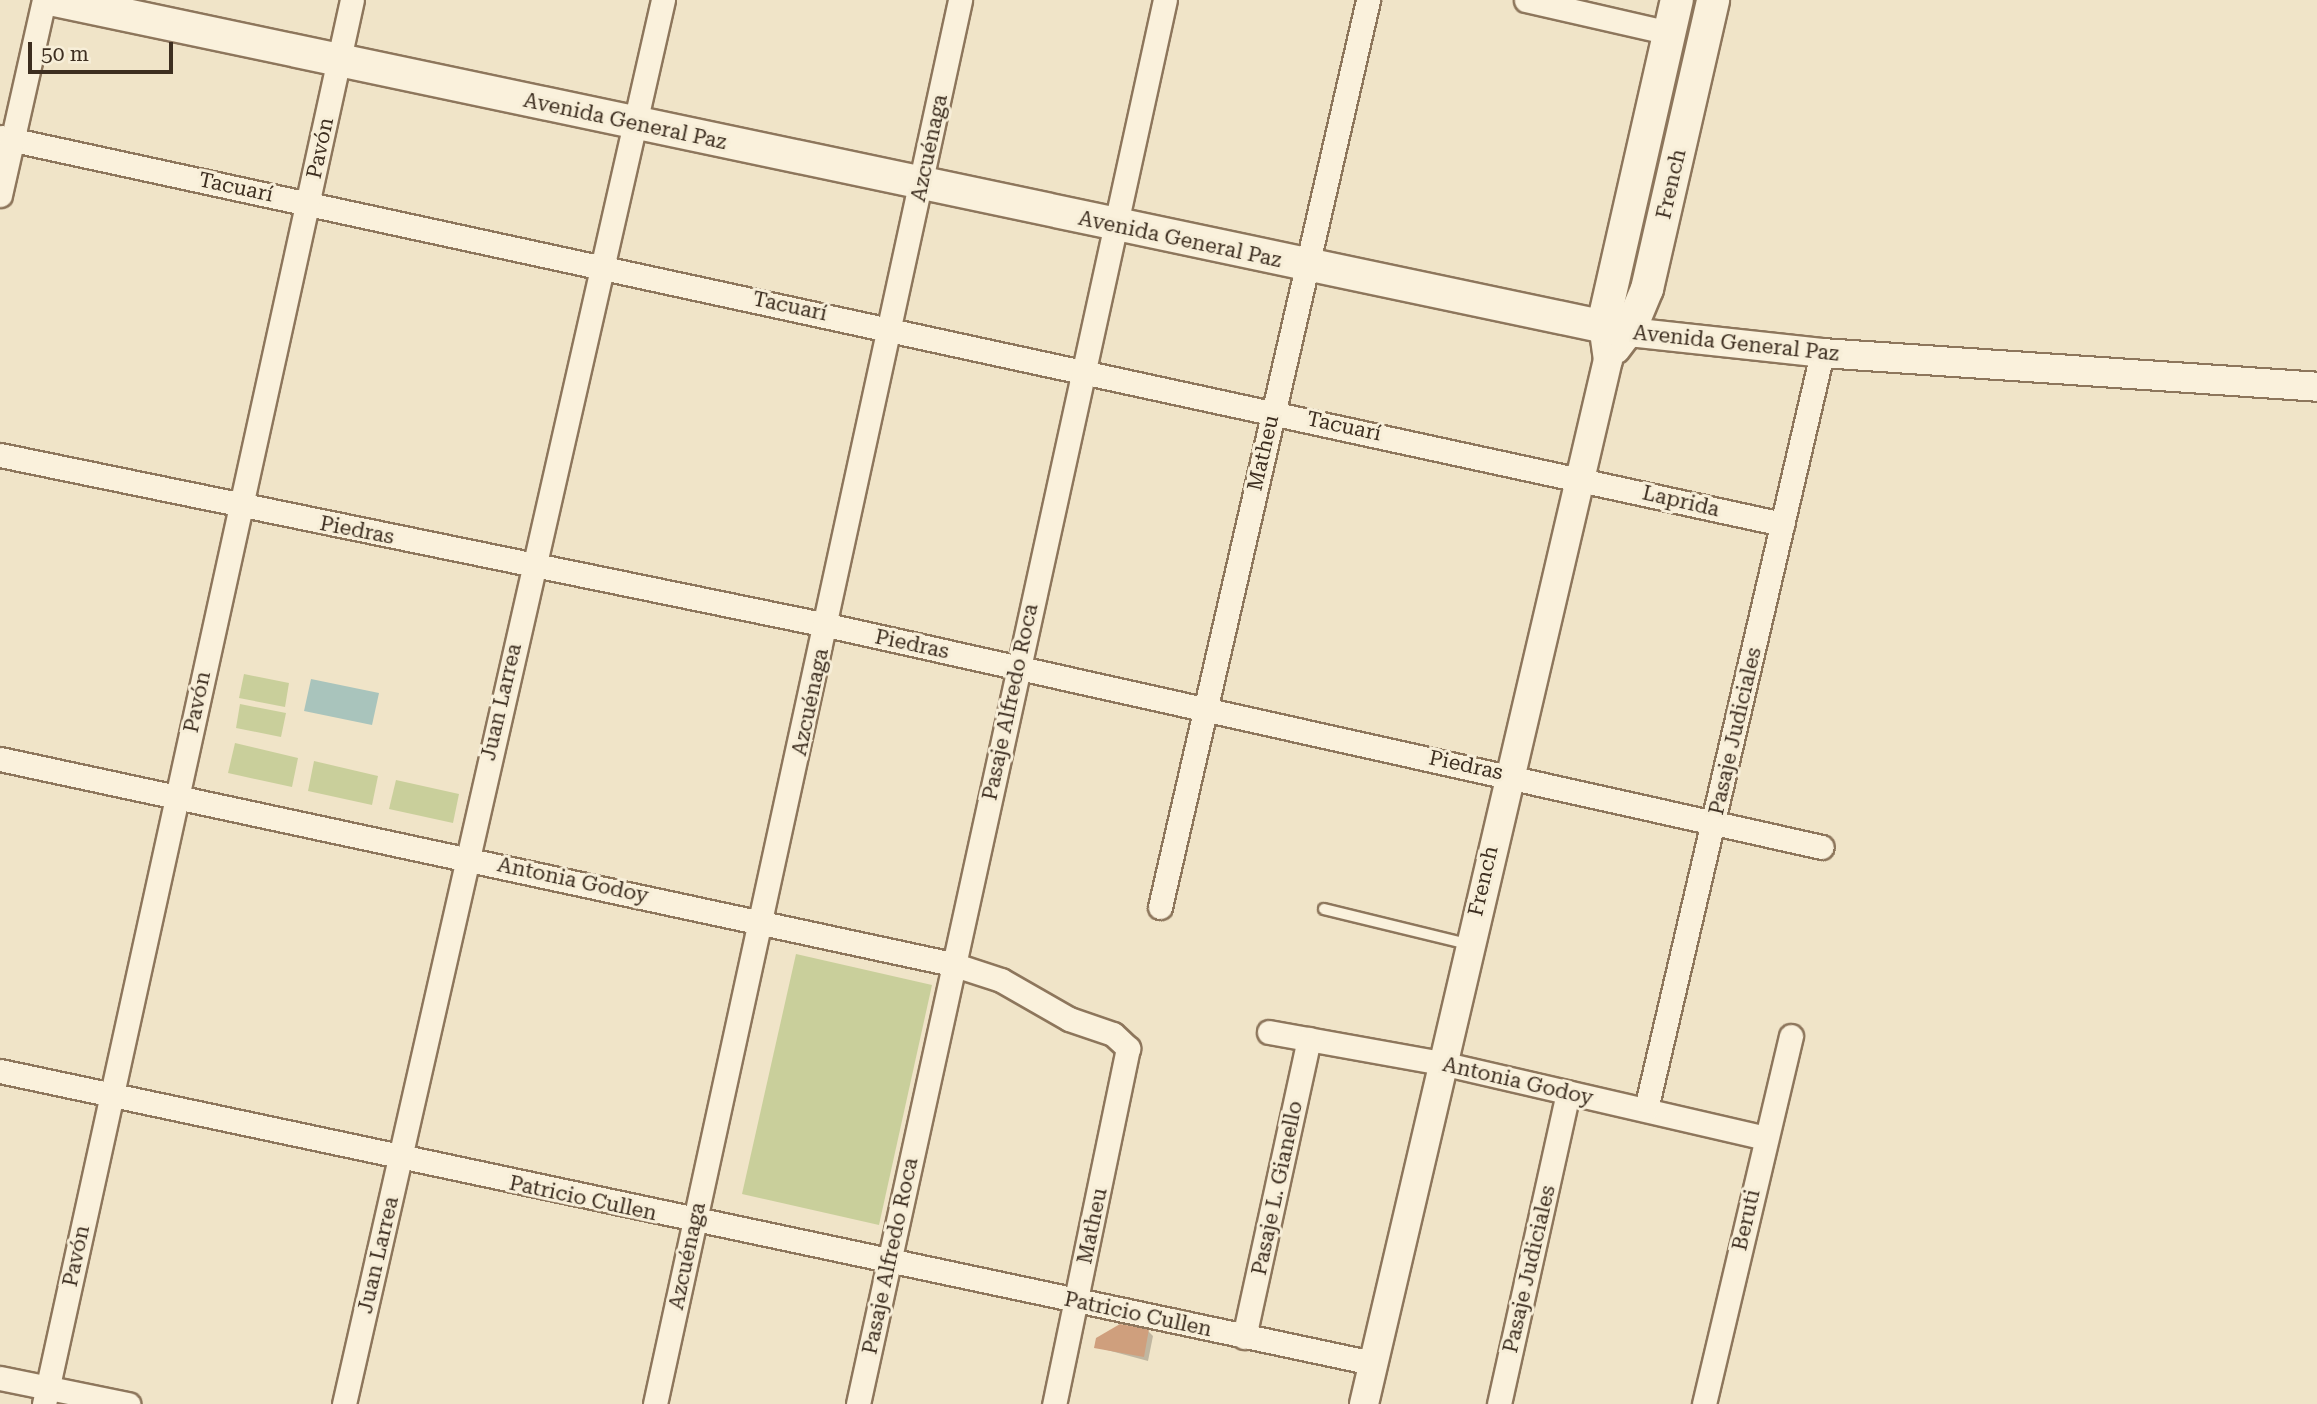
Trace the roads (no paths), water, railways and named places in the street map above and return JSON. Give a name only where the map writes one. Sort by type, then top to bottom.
[{"type":"main road","name":"Avenida General Paz","points":[[55,0],[340,58],[635,124],[1307,267],[1616,329]]},
{"type":"main road","name":"French","points":[[1616,329],[1677,0]]},
{"type":"main road","name":"French","points":[[1616,329],[1647,289],[1713,0]]},
{"type":"street","points":[[0,195],[6,139],[44,0]]},
{"type":"street","name":"Pavón","points":[[46,1396],[178,793],[237,506],[352,0]]},
{"type":"street","name":"Juan Larrea","points":[[344,1404],[532,565],[663,0]]},
{"type":"street","name":"Azcuénaga","points":[[655,1404],[894,328],[960,0]]},
{"type":"street","name":"Pasaje Alfredo Roca","points":[[858,1404],[1017,667],[1117,226],[1164,0]]},
{"type":"street","name":"Matheu","points":[[1160,907],[1368,0]]},
{"type":"street","points":[[1526,0],[1670,33]]},
{"type":"street","name":"Tacuarí","points":[[6,139],[1084,368],[1579,478]]},
{"type":"street","name":"Avenida General Paz","points":[[1616,329],[1822,353],[2317,387]]},
{"type":"street","name":"French","points":[[1364,1404],[1507,774],[1616,329]]},
{"type":"street","name":"Pasaje Judiciales","points":[[1646,1110],[1822,353]]},
{"type":"street","name":"Piedras","points":[[0,455],[237,506],[827,625],[1507,774],[1822,847]]},
{"type":"street","name":"Laprida","points":[[1579,478],[1782,524]]},
{"type":"street","name":"Antonia Godoy","points":[[0,759],[178,793],[952,964],[1001,980],[1128,1048]]},
{"type":"street","name":"Antonia Godoy","points":[[1269,1032],[1441,1063],[1765,1138]]},
{"type":"street","name":"Beruti","points":[[1704,1404],[1791,1037]]},
{"type":"street","name":"Pasaje L. Gianello","points":[[1244,1337],[1309,1039]]},
{"type":"street","name":"Matheu","points":[[1054,1404],[1128,1048]]},
{"type":"street","name":"Patricio Cullen","points":[[0,1071],[400,1160],[1373,1363]]},
{"type":"street","name":"Pasaje Judiciales","points":[[1499,1404],[1569,1093]]},
{"type":"street","points":[[0,1378],[46,1396],[128,1404]]},
{"type":"lane","points":[[1324,909],[1468,944]]},
{"type":"water","points":[[311,679],[379,693],[372,725],[304,711]]}]
